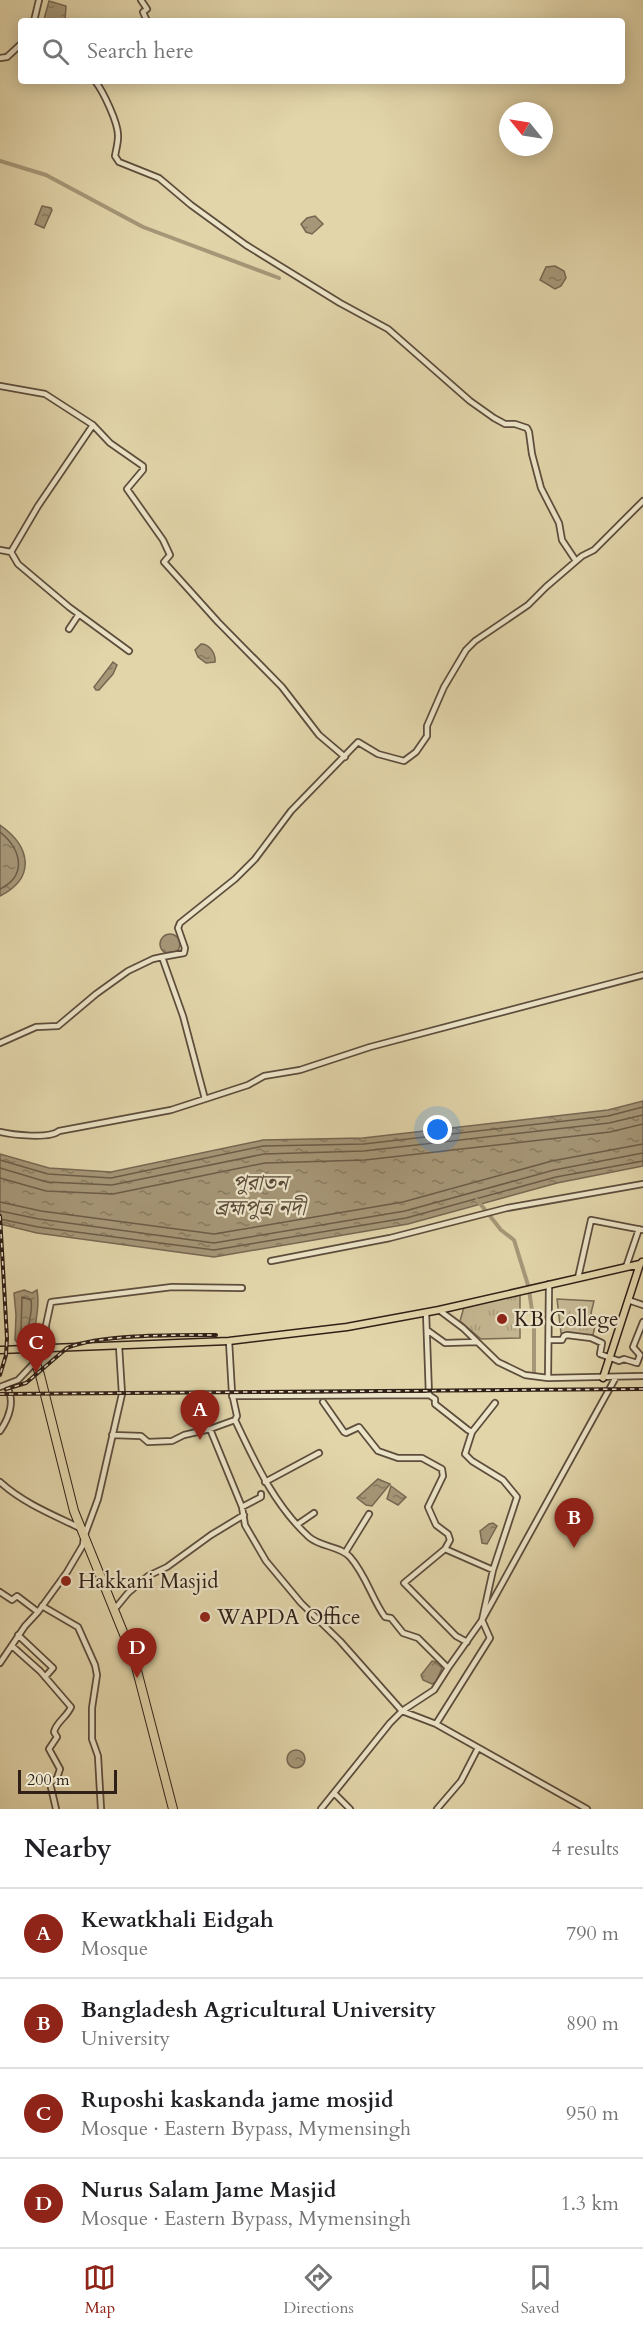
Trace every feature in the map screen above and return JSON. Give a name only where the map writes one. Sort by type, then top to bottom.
[{"type":"highway","points":[[31,1349],[74,1511],[134,1659],[173,1809]]},
{"type":"main road","points":[[0,1350],[229,1341],[347,1327],[439,1310],[641,1263]]},
{"type":"main road","points":[[603,1378],[641,1263]]},
{"type":"street","points":[[35,18],[39,0]]},
{"type":"street","points":[[141,0],[147,9],[143,12],[146,18]]},
{"type":"street","points":[[0,58],[7,57],[18,47]]},
{"type":"street","points":[[97,84],[106,95],[109,110],[117,128],[119,137],[115,156],[118,162],[159,178],[190,205],[246,245],[340,303],[388,329],[470,401],[494,418],[505,424],[527,428],[530,432],[532,454],[541,488],[559,523],[562,540],[576,561]]},
{"type":"street","points":[[0,386],[45,394],[93,425],[110,443],[143,466],[143,470],[127,489],[163,540],[170,555],[164,562],[218,622],[282,687],[319,735],[345,757]]},
{"type":"street","points":[[11,552],[38,506],[93,425]]},
{"type":"street","points":[[0,1043],[36,1027],[58,1026],[96,994],[128,972],[153,959],[184,953],[185,948],[178,928],[180,923],[235,879],[261,851],[291,811],[358,742],[369,750],[392,758],[404,761],[410,758],[427,736],[427,726],[444,687],[466,650],[490,629],[528,605],[576,561],[594,550],[643,501]]},
{"type":"street","points":[[0,550],[11,552],[18,564],[129,651]]},
{"type":"street","points":[[69,629],[79,614]]},
{"type":"street","points":[[162,957],[183,1016],[205,1100]]},
{"type":"street","points":[[0,1133],[56,1134],[59,1131],[171,1110],[248,1085],[264,1076],[300,1070],[370,1047],[643,975]]},
{"type":"street","points":[[271,1261],[390,1238],[507,1208],[643,1184]]},
{"type":"street","points":[[578,1278],[591,1220],[641,1230],[635,1240],[626,1268]]},
{"type":"street","points":[[635,1240],[643,1238]]},
{"type":"street","points":[[548,1378],[549,1284]]},
{"type":"street","points":[[46,1348],[46,1325],[51,1302],[172,1287],[242,1288]]},
{"type":"street","points":[[628,1300],[643,1305]]},
{"type":"street","points":[[439,1310],[503,1365],[525,1375],[548,1378],[643,1376]]},
{"type":"street","points":[[426,1312],[429,1395]]},
{"type":"street","points":[[549,1340],[562,1340],[564,1335],[591,1338],[602,1342],[600,1354],[637,1363],[641,1357],[633,1347],[641,1321],[643,1322]]},
{"type":"street","points":[[428,1330],[445,1343],[477,1342]]},
{"type":"street","points":[[229,1341],[232,1396],[237,1416],[235,1420],[273,1496],[310,1538],[345,1553],[386,1617],[391,1618],[404,1633],[423,1642],[448,1668]]},
{"type":"street","points":[[0,1663],[18,1635],[67,1572],[83,1545],[82,1533],[98,1499],[122,1394],[119,1347]]},
{"type":"street","points":[[0,1431],[11,1406],[11,1394],[3,1386],[27,1372],[35,1362]]},
{"type":"street","points":[[321,1809],[402,1711],[434,1690],[467,1642],[482,1620],[616,1377]]},
{"type":"street","points":[[232,1396],[429,1395],[435,1399],[438,1406],[472,1432]]},
{"type":"street","points":[[323,1401],[344,1432],[360,1427],[378,1451],[387,1455],[422,1458],[442,1469],[443,1476],[428,1507],[436,1525],[448,1534],[450,1540],[445,1548],[404,1583],[456,1636],[467,1642]]},
{"type":"street","points":[[436,1724],[490,1638],[482,1620],[493,1570],[517,1497],[502,1480],[465,1454],[472,1432],[495,1403]]},
{"type":"street","points":[[112,1435],[141,1436],[148,1442],[172,1441],[184,1435],[235,1420]]},
{"type":"street","points":[[210,1429],[242,1507],[245,1525],[266,1561],[301,1603],[340,1641],[402,1711],[436,1724],[587,1809]]},
{"type":"street","points":[[265,1482],[320,1453]]},
{"type":"street","points":[[0,1482],[36,1507],[63,1518],[82,1533]]},
{"type":"street","points":[[242,1507],[261,1497],[261,1494]]},
{"type":"street","points":[[298,1524],[314,1513]]},
{"type":"street","points":[[345,1553],[369,1514]]},
{"type":"street","points":[[114,1610],[128,1593],[148,1576],[166,1567],[244,1515]]},
{"type":"street","points":[[445,1548],[493,1570]]},
{"type":"street","points":[[0,1592],[12,1600],[17,1596],[38,1612]]},
{"type":"street","points":[[42,1606],[78,1627],[96,1668],[91,1715],[92,1739],[98,1756],[101,1809]]},
{"type":"street","points":[[18,1635],[52,1666],[53,1668],[45,1677]]},
{"type":"street","points":[[12,1646],[45,1677],[71,1707],[55,1727],[54,1732],[57,1737],[48,1749],[60,1769],[57,1778],[50,1783],[56,1809]]},
{"type":"street","points":[[436,1809],[460,1781],[478,1748]]},
{"type":"street","points":[[335,1794],[350,1809]]},
{"type":"green space","points":[[520,1293],[520,1338],[481,1339],[460,1321],[464,1307]]},
{"type":"green space","points":[[557,1299],[594,1301],[591,1313],[596,1321],[591,1337],[561,1333]]},
{"type":"water","points":[[49,1],[66,6],[65,18],[44,18]]},
{"type":"water","points":[[42,206],[52,210],[44,228],[35,224]]},
{"type":"water","points":[[315,216],[323,224],[312,234],[306,232],[301,224],[307,218]]},
{"type":"water","points":[[555,266],[564,271],[566,278],[561,286],[555,289],[540,280],[546,267]]},
{"type":"water","points":[[201,644],[211,650],[215,662],[206,663],[198,657],[195,650]]},
{"type":"water","points":[[113,662],[117,665],[113,674],[99,690],[96,690],[94,687]]},
{"type":"water","points":[[0,825],[18,842],[25,861],[20,880],[0,896]]},
{"type":"water","points":[[170,934],[177,937],[180,944],[177,951],[170,954],[163,951],[160,944],[163,937]]},
{"type":"water","name":"পুরাতন ব্রহ্মপুত্র নদী","points":[[643,1101],[643,1166],[557,1183],[408,1224],[214,1257],[37,1233],[0,1224],[0,1154],[49,1168],[111,1172],[263,1140],[363,1138],[608,1110]]},
{"type":"water","points":[[24,1290],[32,1293],[37,1290],[37,1315],[33,1341],[18,1343],[15,1340],[14,1293]]},
{"type":"water","points":[[378,1479],[390,1484],[372,1506],[366,1505],[357,1498]]},
{"type":"water","points":[[391,1486],[406,1497],[398,1505],[387,1499]]},
{"type":"water","points":[[493,1523],[497,1526],[487,1544],[482,1543],[480,1531]]},
{"type":"water","points":[[432,1661],[439,1663],[442,1668],[436,1682],[432,1684],[423,1680],[421,1675]]},
{"type":"water","points":[[292,1750],[300,1750],[305,1755],[303,1766],[292,1768],[287,1763],[287,1755]]},
{"type":"waterway","points":[[0,161],[46,175],[143,227],[279,278]]},
{"type":"waterway","points":[[477,1200],[486,1211]]},
{"type":"waterway","points":[[490,1216],[501,1230],[514,1240],[528,1285]]},
{"type":"waterway","points":[[529,1290],[534,1324],[534,1373]]},
{"type":"railway","points":[[0,1216],[7,1338],[6,1355],[0,1375]]},
{"type":"railway","points":[[6,1389],[26,1383],[67,1348],[81,1343],[140,1336],[216,1335]]},
{"type":"railway","points":[[0,1394],[643,1389]]},
{"type":"place","name":"KB College","points":[[502,1319]]},
{"type":"place","name":"Ruposhi kaskanda jame mosjid","points":[[36,1373]]},
{"type":"place","name":"Kewatkhali Eidgah","points":[[200,1440]]},
{"type":"place","name":"Bangladesh Agricultural University","points":[[574,1548]]},
{"type":"place","name":"Hakkani Masjid","points":[[66,1581]]},
{"type":"place","name":"WAPDA Office","points":[[205,1617]]},
{"type":"place","name":"Nurus Salam Jame Masjid","points":[[137,1678]]}]
